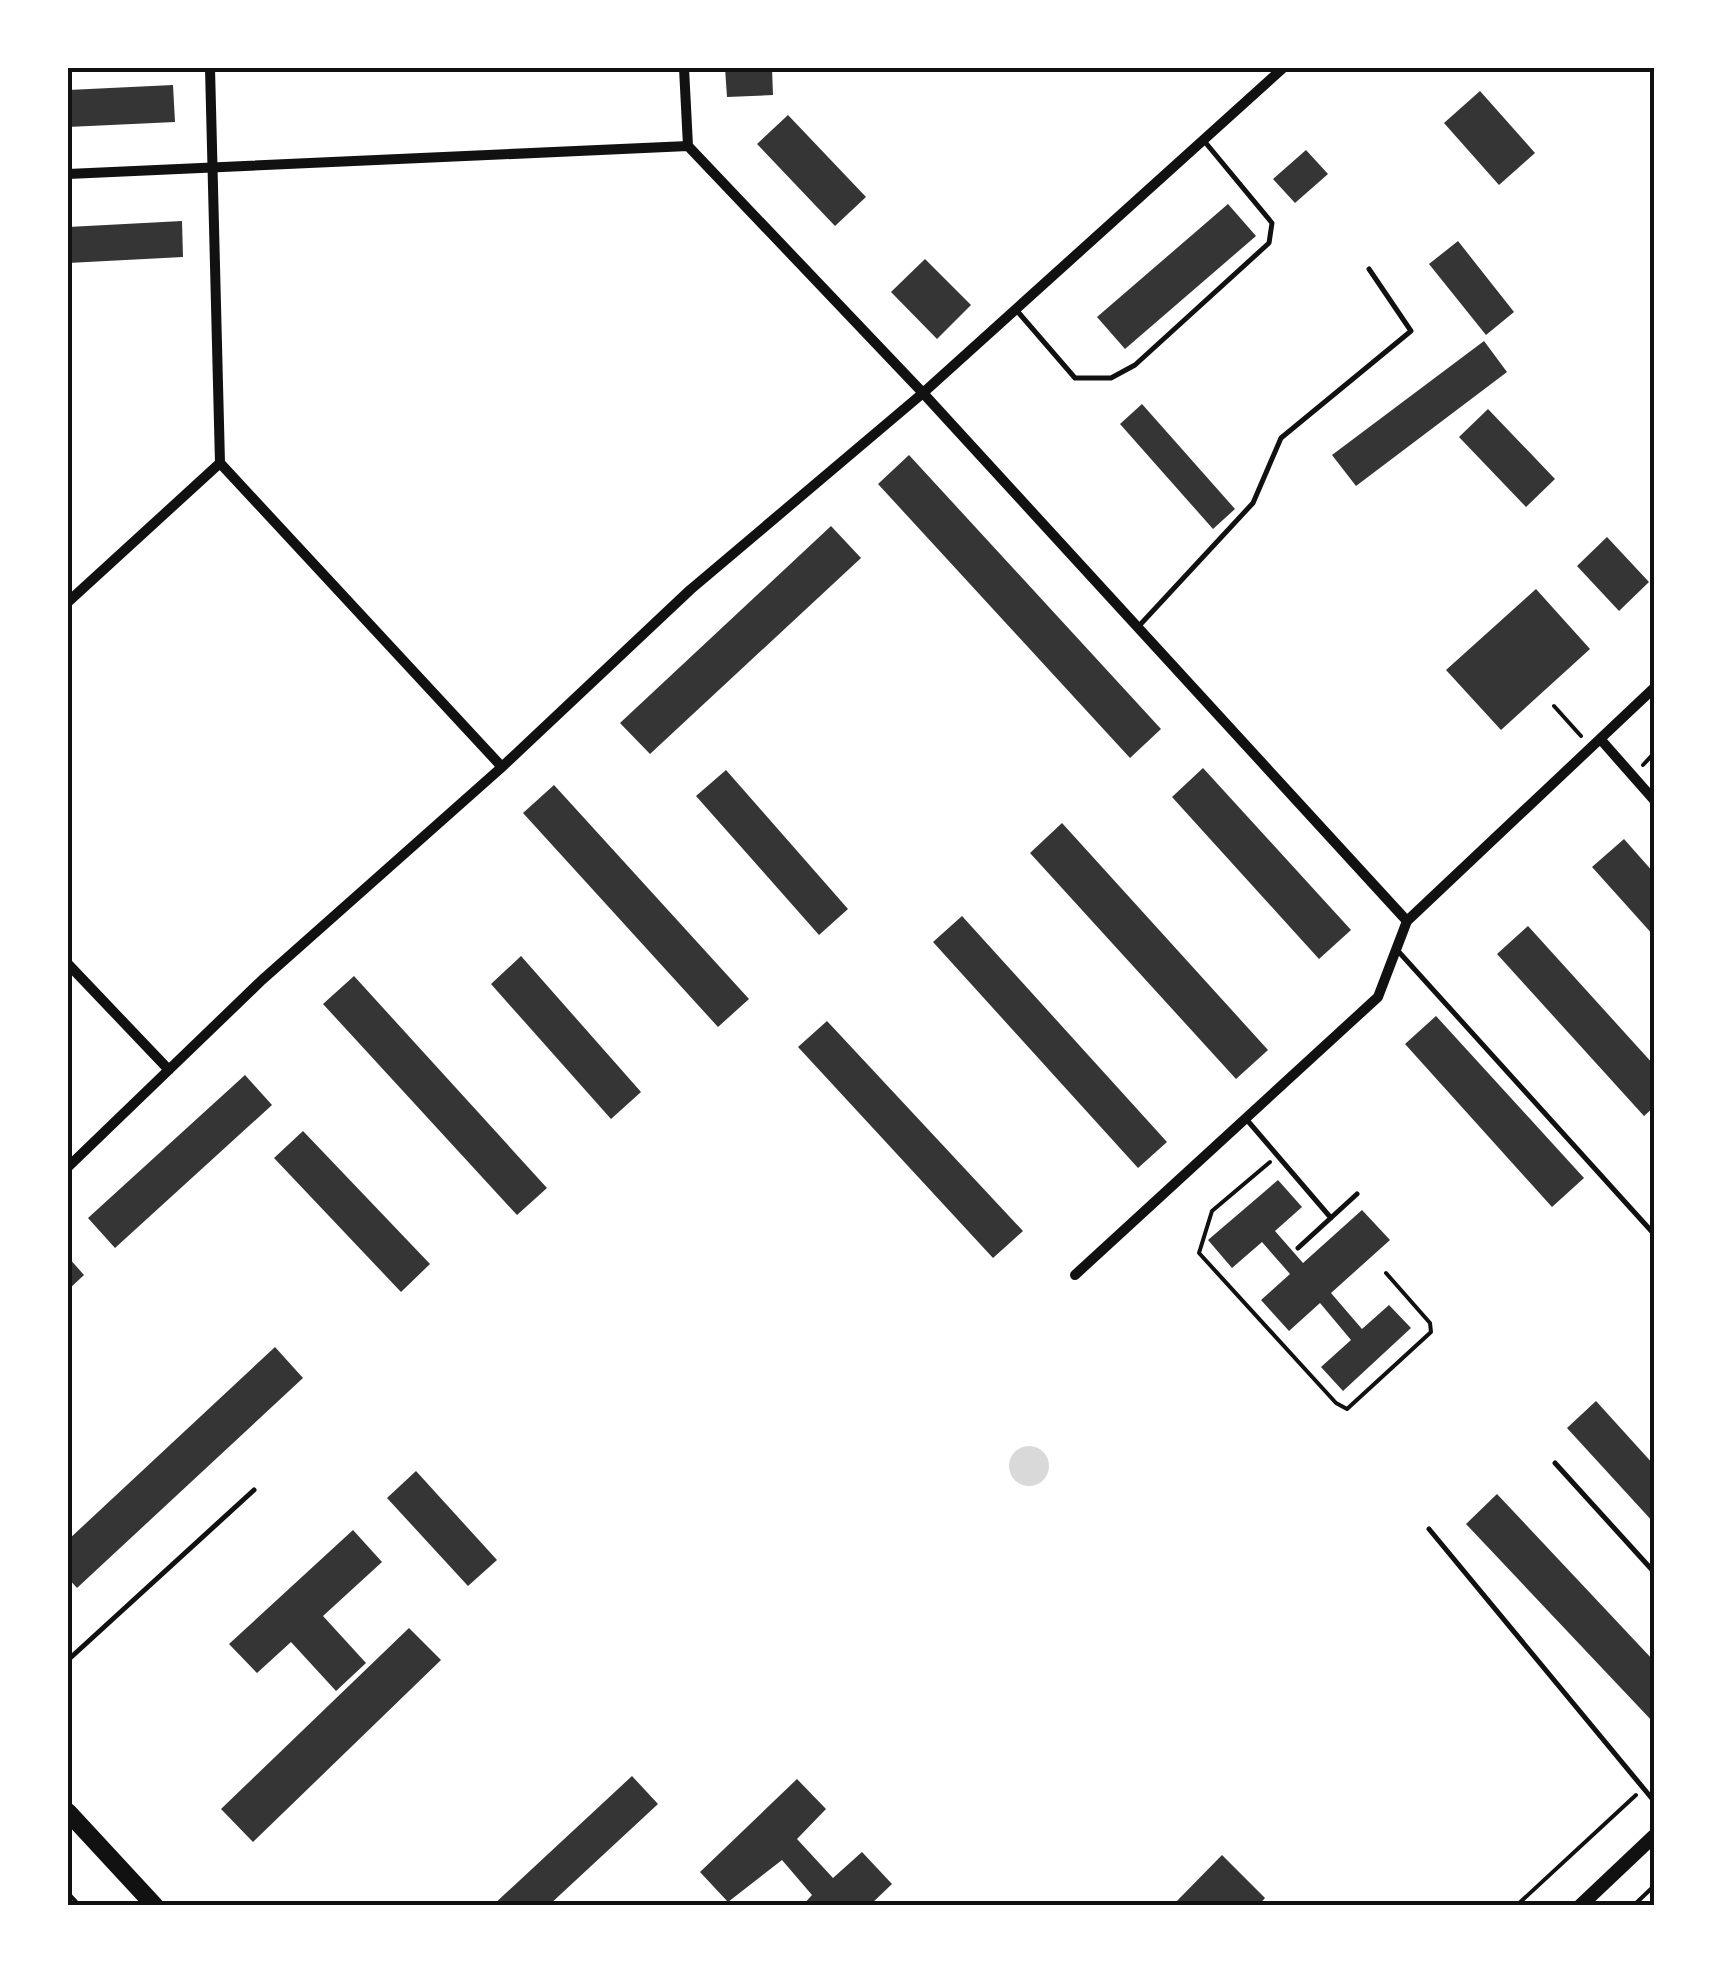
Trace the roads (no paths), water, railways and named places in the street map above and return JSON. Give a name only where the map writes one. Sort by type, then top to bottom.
[{"type":"main road","points":[[68,1812],[156,1906]]},
{"type":"street","points":[[210,68],[220,463],[502,767]]},
{"type":"street","points":[[684,68],[688,146],[923,392],[1407,920]]},
{"type":"street","points":[[68,1167],[690,590],[923,392],[1283,68]]},
{"type":"street","points":[[68,174],[688,146]]},
{"type":"street","points":[[68,602],[220,463]]},
{"type":"street","points":[[1075,1275],[1378,997],[1407,920],[1602,742],[1654,688]]},
{"type":"street","points":[[1602,742],[1654,800]]},
{"type":"street","points":[[68,964],[169,1070]]},
{"type":"street","points":[[1580,1906],[1654,1836]]},
{"type":"lane","points":[[1016,309],[1074,378],[1111,378],[1135,365],[1270,243],[1272,223],[1203,140]]},
{"type":"lane","points":[[1138,627],[1254,503],[1281,438],[1411,331],[1370,269]]},
{"type":"lane","points":[[1396,948],[1654,1234]]},
{"type":"lane","points":[[1246,1118],[1331,1218]]},
{"type":"lane","points":[[1298,1248],[1356,1194]]},
{"type":"lane","points":[[1555,1463],[1654,1572]]},
{"type":"lane","points":[[68,1660],[254,1490]]},
{"type":"lane","points":[[1429,1530],[1654,1801]]}]
